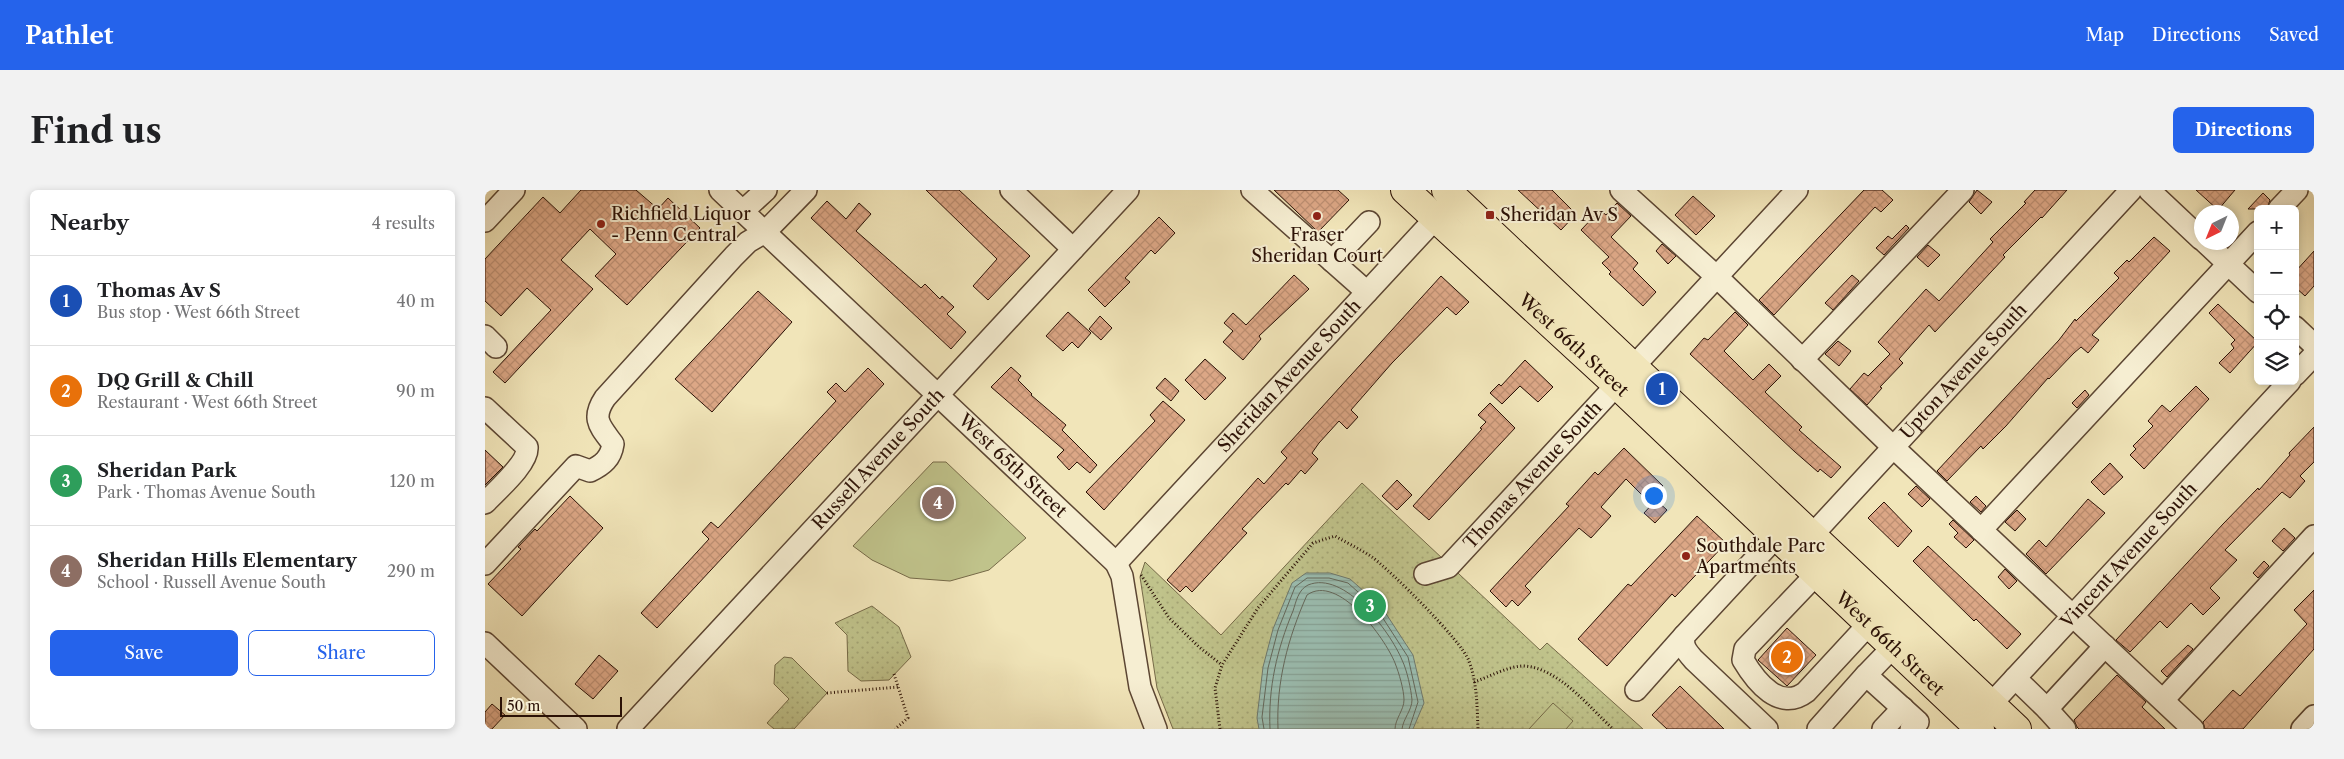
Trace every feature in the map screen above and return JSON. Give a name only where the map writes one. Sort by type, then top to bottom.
[{"type":"main road","name":"West 66th Street","points":[[1405,190],[1435,219],[1625,377],[1877,615],[1978,721]]},
{"type":"main road","name":"West 66th Street","points":[[1454,193],[1625,377]]},
{"type":"main road","name":"West 66th Street","points":[[1877,615],[1894,646],[1978,721],[2017,729]]},
{"type":"street","points":[[485,220],[514,190]]},
{"type":"street","name":"West 65th Street","points":[[720,190],[1116,563],[1122,576],[1140,687],[1156,729]]},
{"type":"street","points":[[743,211],[766,190]]},
{"type":"street","points":[[485,564],[576,466],[590,471],[599,467],[611,454],[613,444],[598,422],[597,414],[605,398],[734,256],[748,242],[765,232],[806,190]]},
{"type":"street","points":[[1011,190],[1073,249]]},
{"type":"street","name":"Russell Avenue South","points":[[628,729],[1128,190]]},
{"type":"street","points":[[1252,190],[1367,292]]},
{"type":"street","name":"Thomas Avenue South","points":[[1425,574],[1448,567],[1797,190]]},
{"type":"street","points":[[1802,360],[1963,190]]},
{"type":"street","name":"Upton Avenue South","points":[[1636,690],[1684,636],[1893,447],[2131,190]]},
{"type":"street","points":[[2149,190],[2194,232]]},
{"type":"street","points":[[2283,205],[2297,190]]},
{"type":"street","points":[[1623,191],[1717,277],[1893,447],[2193,729]]},
{"type":"street","name":"Sheridan Avenue South","points":[[1116,563],[1435,219],[1454,193]]},
{"type":"street","points":[[1332,261],[1369,222]]},
{"type":"street","points":[[1981,530],[2254,236]]},
{"type":"street","points":[[2213,250],[2254,288]]},
{"type":"street","points":[[2299,331],[2314,345]]},
{"type":"street","points":[[2299,372],[2314,355]]},
{"type":"street","name":"Vincent Avenue South","points":[[1978,721],[2015,678],[2286,385]]},
{"type":"street","points":[[485,408],[527,447],[528,454],[485,503]]},
{"type":"street","points":[[2163,700],[2314,536]]},
{"type":"street","points":[[1825,565],[1745,649],[1743,660],[1752,675],[1775,696],[1788,699],[1799,698],[1877,615]]},
{"type":"street","points":[[1684,636],[1685,650],[1767,729]]},
{"type":"street","points":[[485,643],[576,729]]},
{"type":"street","points":[[1818,729],[1894,646]]},
{"type":"street","points":[[2047,709],[2105,646]]},
{"type":"street","points":[[1867,675],[1918,722],[1911,729]]},
{"type":"street","points":[[2015,678],[2065,729]]},
{"type":"street","points":[[1883,729],[1903,708]]},
{"type":"street","points":[[2302,729],[2314,716]]},
{"type":"path","points":[[1220,729],[1215,688],[1222,665],[1258,608],[1313,543],[1335,536],[1371,557],[1436,619],[1468,658],[1477,692],[1478,729]]},
{"type":"path","points":[[1138,570],[1169,618],[1199,647],[1222,665]]},
{"type":"path","points":[[1474,682],[1522,666],[1544,669],[1557,677],[1613,729]]},
{"type":"path","points":[[894,674],[908,718],[895,729]]},
{"type":"path","points":[[827,693],[898,687]]},
{"type":"green space","points":[[933,462],[946,462],[1026,538],[989,570],[950,581],[910,578],[872,560],[853,546]]},
{"type":"green space","points":[[1362,483],[1540,650],[1547,643],[1643,729],[1173,729],[1157,688],[1140,577],[1145,562],[1221,635]]},
{"type":"green space","points":[[872,606],[899,627],[911,657],[889,680],[861,681],[848,671],[847,635],[835,623]]},
{"type":"green space","points":[[784,657],[792,658],[827,693],[794,729],[774,729],[767,723],[789,699],[774,684],[775,665]]},
{"type":"green space","points":[[1553,703],[1573,721],[1566,729],[1529,729]]},
{"type":"water","points":[[1306,573],[1330,573],[1350,579],[1381,606],[1413,655],[1424,703],[1413,729],[1259,729],[1257,718],[1263,667],[1273,629],[1292,583]]},
{"type":"building","points":[[581,190],[636,190],[658,209],[668,198],[700,228],[627,305],[595,276],[616,254],[590,229],[561,260],[593,289],[505,383],[493,372],[551,310],[527,288],[501,316],[485,301],[485,259],[543,197],[560,213]]},
{"type":"building","points":[[926,190],[959,190],[1030,256],[988,300],[973,286],[997,259]]},
{"type":"building","name":"Fraser Sheridan Court","points":[[1274,190],[1338,190],[1349,200],[1318,232]]},
{"type":"building","points":[[1518,190],[1552,190],[1576,214],[1561,230]]},
{"type":"building","points":[[1864,190],[1882,190],[1893,200],[1881,212],[1875,207],[1774,315],[1759,300]]},
{"type":"building","points":[[1977,190],[1992,202],[1981,214],[1969,202]]},
{"type":"building","points":[[2035,190],[2067,190],[2042,218],[2003,255],[2005,257],[1935,332],[1929,325],[1899,359],[1903,363],[1880,387],[1882,388],[1867,405],[1850,389],[1864,373],[1868,376],[1890,354],[1878,342],[1926,289],[1939,301],[1993,242],[1990,239],[2026,203],[2024,202]]},
{"type":"building","points":[[2196,190],[2235,190],[2222,205],[2212,205]]},
{"type":"building","points":[[2263,193],[2270,200],[2268,205],[2254,205],[2254,209],[2248,209]]},
{"type":"building","points":[[1693,196],[1715,216],[1696,235],[1675,215]]},
{"type":"building","points":[[827,201],[846,219],[859,203],[871,214],[856,231],[921,288],[925,284],[940,299],[942,296],[954,307],[947,314],[966,332],[951,349],[811,218]]},
{"type":"building","points":[[1617,203],[1631,216],[1611,237],[1638,263],[1633,269],[1656,292],[1643,306],[1609,274],[1611,272],[1602,263],[1609,257],[1581,230],[1600,210],[1606,215]]},
{"type":"building","points":[[1159,217],[1175,233],[1155,254],[1151,250],[1125,278],[1130,282],[1105,307],[1088,290]]},
{"type":"building","points":[[1906,225],[1909,228],[1884,255],[1876,248],[1888,236],[1892,239]]},
{"type":"building","points":[[2154,237],[2170,251],[2092,335],[2099,340],[2088,353],[2081,347],[2074,353],[2048,378],[2006,426],[1983,449],[1981,446],[1947,481],[1937,471],[2059,340],[2075,319],[2076,321],[2119,278],[2114,273],[2127,260],[2129,262]]},
{"type":"building","points":[[1662,244],[1676,256],[1668,264],[1656,251]]},
{"type":"building","points":[[1928,245],[1940,255],[1928,267],[1917,257]]},
{"type":"building","points":[[2314,251],[2314,286],[2305,296],[2299,291],[2299,268]]},
{"type":"building","points":[[1294,275],[1309,289],[1259,336],[1261,339],[1243,360],[1223,342],[1233,331],[1224,323],[1233,313],[1246,325]]},
{"type":"building","points":[[1852,275],[1859,281],[1833,310],[1825,303]]},
{"type":"building","points":[[1441,276],[1469,302],[1456,315],[1447,307],[1392,363],[1351,410],[1358,417],[1347,429],[1339,421],[1319,443],[1312,453],[1318,459],[1305,474],[1301,470],[1288,485],[1286,483],[1242,529],[1247,533],[1192,592],[1186,586],[1180,592],[1167,580],[1258,478],[1264,484],[1287,458],[1281,452]]},
{"type":"building","points":[[758,291],[792,322],[712,412],[675,379]]},
{"type":"building","points":[[2218,304],[2254,338],[2254,346],[2230,373],[2219,363],[2234,348],[2231,344],[2235,340],[2209,313]]},
{"type":"building","points":[[1068,312],[1091,333],[1078,348],[1072,342],[1063,351],[1046,336]]},
{"type":"building","points":[[1735,312],[1748,325],[1724,351],[1753,380],[1769,364],[1781,376],[1765,392],[1802,427],[1799,430],[1841,467],[1831,478],[1820,469],[1818,472],[1795,452],[1690,354],[1704,338],[1708,340]]},
{"type":"building","points":[[1100,316],[1112,328],[1101,340],[1089,329]]},
{"type":"building","points":[[1838,341],[1851,351],[1839,366],[1825,354]]},
{"type":"building","points":[[1205,359],[1226,378],[1205,400],[1185,380]]},
{"type":"building","points":[[1525,360],[1553,387],[1538,402],[1520,386],[1502,404],[1490,393],[1499,384],[1501,386]]},
{"type":"building","points":[[1011,367],[1021,376],[1018,380],[1031,395],[1066,425],[1062,430],[1097,465],[1090,473],[1077,462],[1069,470],[1057,457],[1064,450],[991,387]]},
{"type":"building","points":[[868,368],[884,384],[657,628],[641,613],[709,539],[702,532],[711,522],[718,528],[836,401],[827,392],[836,383],[845,392]]},
{"type":"building","points":[[1165,378],[1179,391],[1171,401],[1156,388]]},
{"type":"building","points":[[2196,386],[2209,399],[2144,469],[2130,455],[2136,449],[2133,446],[2153,426],[2148,421],[2162,405],[2170,412]]},
{"type":"building","points":[[2085,390],[2089,395],[2077,408],[2072,403]]},
{"type":"building","points":[[1163,401],[1185,420],[1104,510],[1086,492],[1155,421],[1150,415]]},
{"type":"building","points":[[1490,403],[1515,428],[1429,520],[1413,506],[1482,429],[1480,428],[1486,422],[1478,415]]},
{"type":"building","points":[[2314,427],[2314,462],[2300,476],[2305,481],[2290,498],[2282,492],[2225,550],[2237,560],[2210,588],[2220,598],[2203,615],[2191,603],[2167,628],[2160,621],[2130,652],[2116,640],[2223,524],[2258,488],[2259,490],[2290,455],[2289,453]]},
{"type":"building","points":[[1624,448],[1663,486],[1648,501],[1626,479],[1601,507],[1611,516],[1591,538],[1579,528],[1525,586],[1531,592],[1518,606],[1512,600],[1506,607],[1490,591],[1569,506],[1566,504],[1595,472],[1598,475]]},
{"type":"building","points":[[485,450],[503,467],[485,485]]},
{"type":"building","points":[[2110,463],[2123,477],[2104,495],[2091,482]]},
{"type":"building","points":[[1397,480],[1412,495],[1397,510],[1382,496]]},
{"type":"building","points":[[1916,486],[1930,499],[1922,507],[1908,494]]},
{"type":"building","points":[[570,496],[603,528],[522,616],[488,584],[521,549],[518,547],[535,529],[537,531]]},
{"type":"building","points":[[1976,496],[1986,506],[1981,512],[1970,502]]},
{"type":"building","points":[[2088,499],[2105,513],[2046,574],[2026,554],[2039,540],[2046,547]]},
{"type":"building","points":[[1656,500],[1667,510],[1655,523],[1644,513]]},
{"type":"building","points":[[1884,502],[1912,531],[1898,547],[1868,518]]},
{"type":"building","points":[[2017,510],[2026,519],[2015,531],[2005,522]]},
{"type":"building","points":[[1697,516],[1726,543],[1675,597],[1672,594],[1607,666],[1578,639],[1628,584],[1631,586]]},
{"type":"building","points":[[1953,520],[1974,540],[1966,548],[1954,537],[1958,533],[1949,524]]},
{"type":"building","points":[[2284,528],[2295,538],[2283,551],[2272,541]]},
{"type":"building","points":[[1928,546],[2021,634],[2007,649],[1976,619],[1974,621],[1913,561]]},
{"type":"building","points":[[2264,561],[2269,566],[2258,578],[2253,573]]},
{"type":"building","points":[[2005,569],[2017,581],[2009,589],[1998,577]]},
{"type":"building","points":[[2314,590],[2314,649],[2243,729],[2205,729],[2203,722],[2233,690],[2240,696],[2307,624],[2294,610]]},
{"type":"building","points":[[1787,628],[1816,655],[1787,686],[1758,660]]},
{"type":"building","points":[[2188,645],[2193,649],[2167,677],[2161,671]]},
{"type":"building","points":[[599,655],[618,671],[593,699],[575,684]]},
{"type":"building","points":[[2117,675],[2146,702],[2142,707],[2165,729],[2079,729],[2077,727],[2074,720]]},
{"type":"building","points":[[1680,686],[1724,729],[1667,729],[1652,715]]},
{"type":"building","points":[[492,704],[505,715],[492,729],[485,729],[485,712]]},
{"type":"place","name":"Sheridan Av S","points":[[1490,215]]},
{"type":"place","name":"Fraser Sheridan Court","points":[[1317,216]]},
{"type":"place","name":"Richfield Liquor - Penn Central","points":[[601,224]]},
{"type":"place","name":"Thomas Av S","points":[[1662,389]]},
{"type":"place","name":"Sheridan Hills Elementary","points":[[938,503]]},
{"type":"place","name":"Southdale Parc Apartments","points":[[1686,556]]},
{"type":"place","name":"Sheridan Park","points":[[1370,606]]},
{"type":"place","name":"DQ Grill & Chill","points":[[1787,657]]}]
